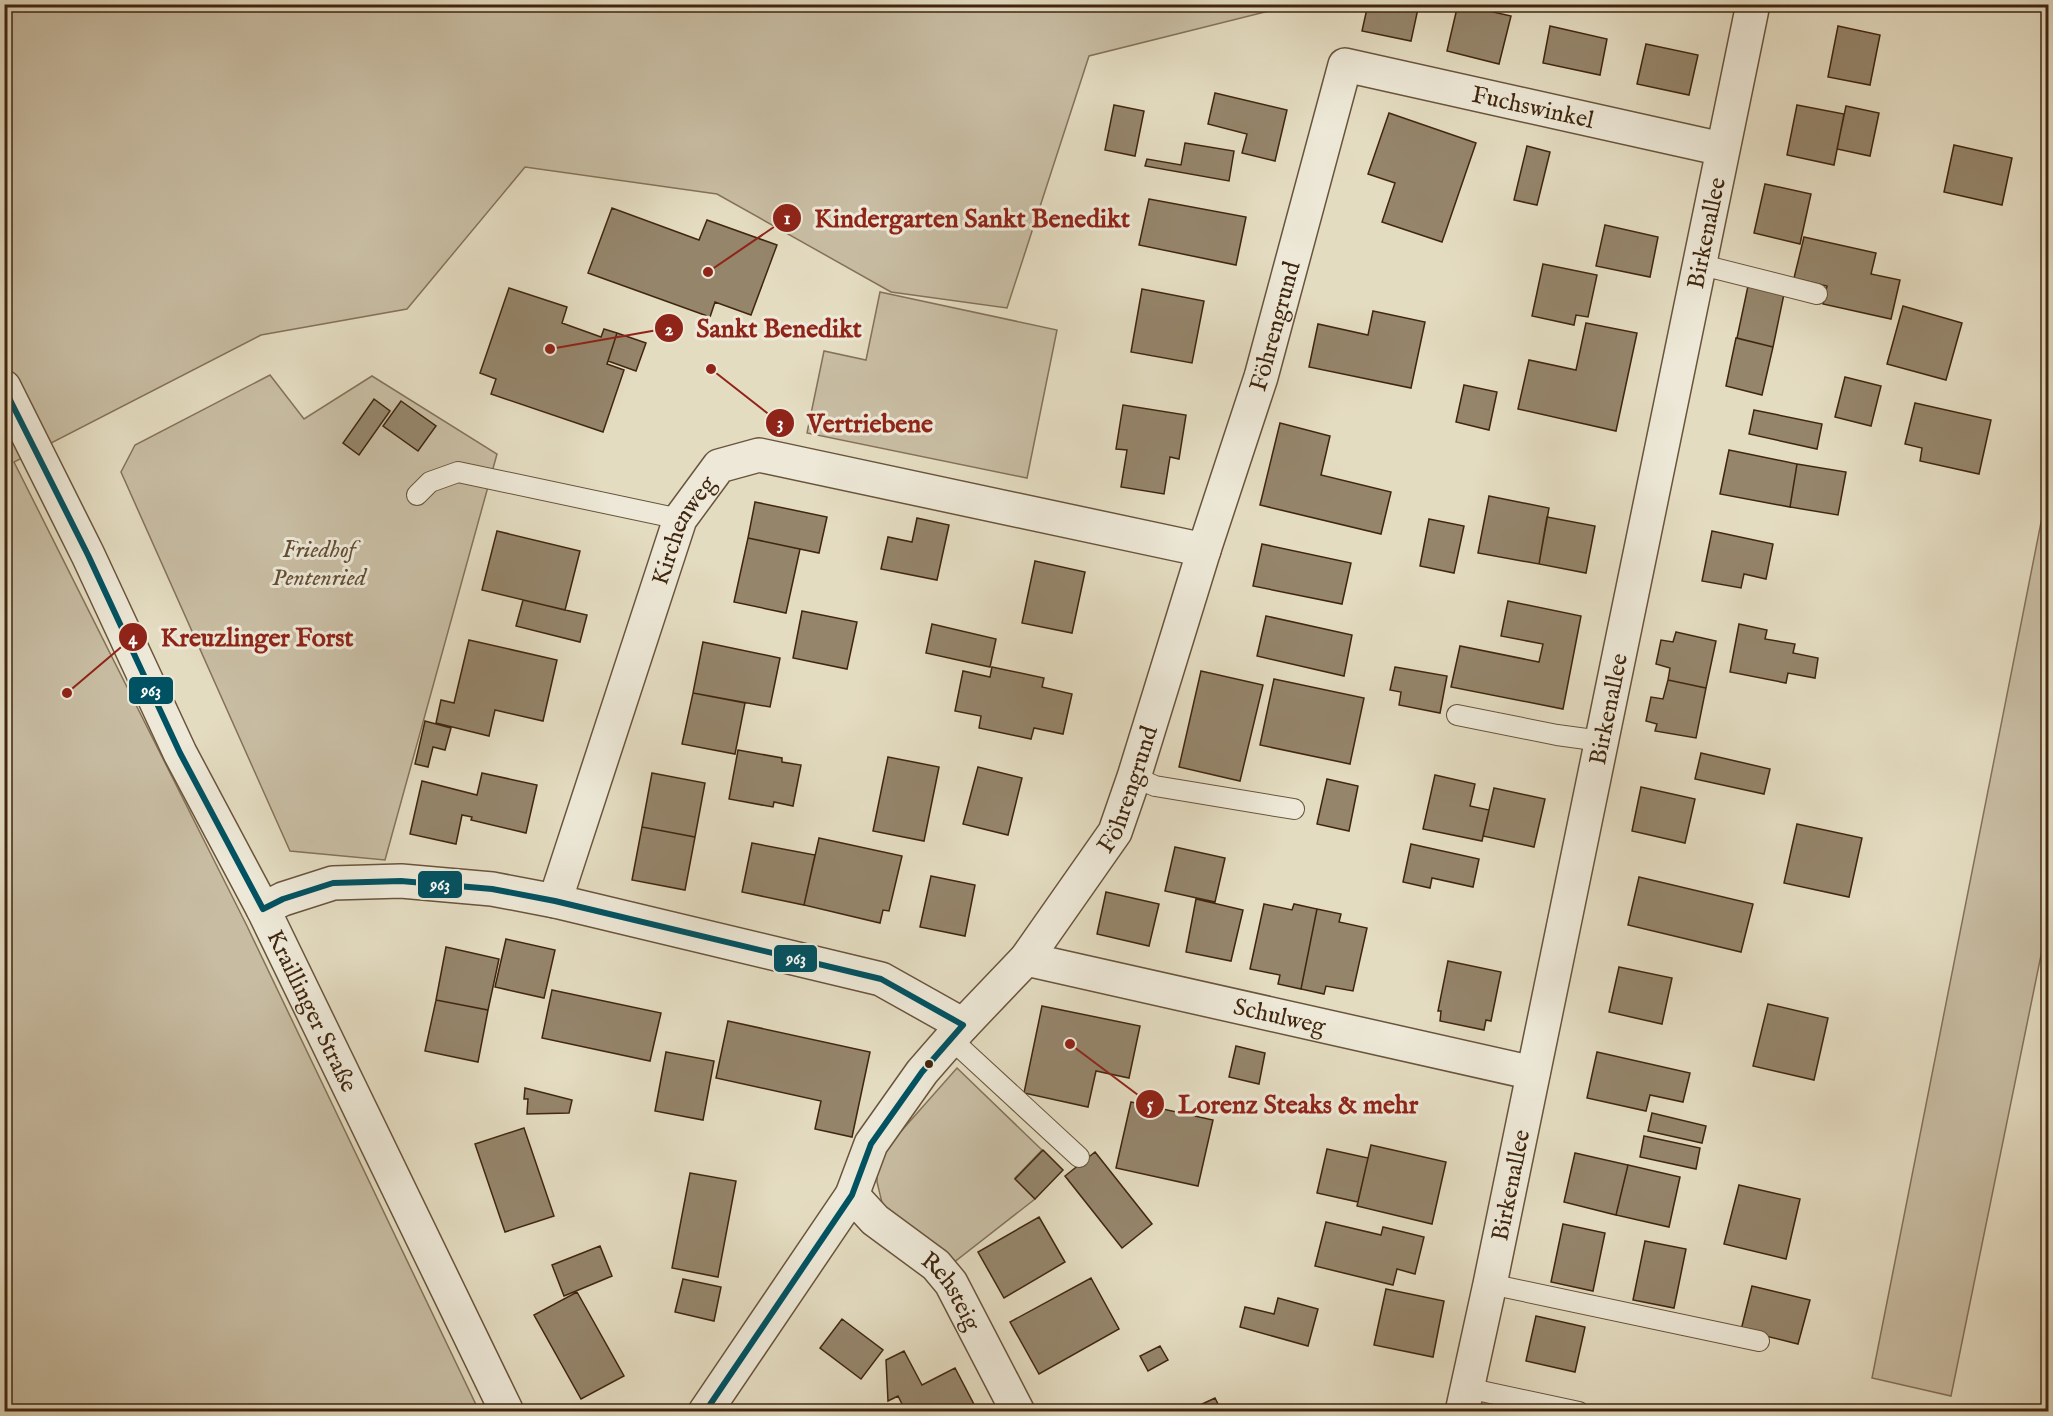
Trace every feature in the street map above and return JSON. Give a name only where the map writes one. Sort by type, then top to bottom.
[{"type":"street","name":"Birkenallee","points":[[1465,1400],[1753,4]]},
{"type":"street","name":"Fuchswinkel","points":[[1345,65],[1722,149]]},
{"type":"street","name":"Föhrengrund","points":[[705,1412],[852,1195],[871,1144],[922,1072],[1026,959],[1115,832],[1261,378],[1345,65]]},
{"type":"street","name":"Kraillinger Straße","points":[[4,387],[88,555],[180,753],[263,909],[507,1412]]},
{"type":"street","name":"Kirchenweg","points":[[555,901],[680,519],[719,465],[759,455],[1204,550]]},
{"type":"street","points":[[263,909],[283,899],[333,883],[389,881],[492,889],[555,901],[881,979],[957,1032]]},
{"type":"street","name":"Schulweg","points":[[1026,959],[1533,1073]]},
{"type":"street","name":"Rehsteig","points":[[852,1195],[875,1220],[936,1265],[951,1282],[1018,1412]]},
{"type":"lane","points":[[1698,264],[1817,294]]},
{"type":"lane","points":[[417,495],[430,482],[458,472],[680,519]]},
{"type":"lane","points":[[1456,715],[1557,735],[1601,741]]},
{"type":"lane","points":[[1134,777],[1155,786],[1294,809]]},
{"type":"lane","points":[[957,1032],[1079,1157]]},
{"type":"lane","points":[[1490,1284],[1758,1341]]},
{"type":"lane","points":[[1465,1400],[1579,1412]]},
{"type":"green space","points":[[5,5],[1293,5],[1089,56],[1007,308],[891,292],[717,194],[525,167],[407,309],[261,335],[14,462],[246,924],[479,1411],[5,1412]]},
{"type":"green space","points":[[880,292],[1057,330],[1027,478],[807,433],[824,351],[866,360]]},
{"type":"green space","name":"Friedhof Pentenried","points":[[270,375],[304,419],[372,376],[497,454],[385,860],[290,851],[121,472],[135,445]]},
{"type":"green space","points":[[2048,487],[2048,921],[1951,1396],[1872,1378]]},
{"type":"green space","points":[[957,1068],[1042,1150],[1015,1178],[1035,1199],[953,1263],[883,1207],[877,1182],[877,1169],[888,1146]]},
{"type":"building","points":[[1368,4],[1419,4],[1411,41],[1362,31]]},
{"type":"building","points":[[1458,4],[1511,16],[1499,64],[1447,51]]},
{"type":"building","points":[[1550,26],[1607,39],[1600,75],[1543,63]]},
{"type":"building","points":[[1838,26],[1880,35],[1870,85],[1828,77]]},
{"type":"building","points":[[1646,44],[1698,55],[1689,95],[1637,84]]},
{"type":"building","points":[[1215,93],[1287,110],[1275,161],[1242,153],[1247,134],[1208,124]]},
{"type":"building","points":[[1114,105],[1144,111],[1135,156],[1105,150]]},
{"type":"building","points":[[1797,105],[1844,114],[1834,165],[1787,155]]},
{"type":"building","points":[[1846,106],[1879,113],[1870,156],[1837,149]]},
{"type":"building","points":[[1389,113],[1476,143],[1442,242],[1382,222],[1395,183],[1368,174]]},
{"type":"building","points":[[1185,143],[1234,151],[1229,181],[1145,166],[1147,159],[1181,165]]},
{"type":"building","points":[[1954,145],[2012,158],[2002,205],[1944,192]]},
{"type":"building","points":[[1527,146],[1550,152],[1537,205],[1514,200]]},
{"type":"building","points":[[1765,184],[1811,194],[1800,244],[1754,233]]},
{"type":"building","points":[[1149,199],[1246,217],[1236,265],[1139,245]]},
{"type":"building","points":[[612,208],[699,240],[707,220],[777,245],[751,315],[715,302],[710,317],[588,273]]},
{"type":"building","points":[[1605,225],[1658,237],[1650,277],[1596,266]]},
{"type":"building","points":[[1804,237],[1876,253],[1871,274],[1900,280],[1891,319],[1823,304],[1827,286],[1794,278]]},
{"type":"building","points":[[1543,264],[1597,275],[1588,317],[1576,315],[1574,325],[1532,316]]},
{"type":"building","points":[[1748,286],[1784,294],[1773,347],[1737,338]]},
{"type":"building","points":[[509,288],[567,307],[562,323],[601,337],[604,329],[617,333],[607,364],[624,370],[603,432],[491,394],[496,379],[480,373]]},
{"type":"building","points":[[1142,289],[1204,301],[1192,363],[1131,352]]},
{"type":"building","points":[[1903,306],[1962,323],[1946,380],[1887,364]]},
{"type":"building","points":[[1373,311],[1425,322],[1411,388],[1309,367],[1318,324],[1368,335]]},
{"type":"building","points":[[1586,323],[1637,333],[1616,431],[1518,409],[1529,360],[1576,370]]},
{"type":"building","points":[[617,333],[646,343],[636,371],[608,361]]},
{"type":"building","points":[[1736,338],[1773,347],[1762,395],[1726,386]]},
{"type":"building","points":[[1845,377],[1881,386],[1871,426],[1835,417]]},
{"type":"building","points":[[1464,385],[1497,392],[1489,430],[1456,422]]},
{"type":"building","points":[[374,399],[390,411],[359,455],[343,443]]},
{"type":"building","points":[[401,401],[436,426],[418,451],[383,426]]},
{"type":"building","points":[[1915,403],[1991,420],[1979,474],[1920,461],[1922,448],[1905,444]]},
{"type":"building","points":[[1123,405],[1186,415],[1179,459],[1170,457],[1164,494],[1121,487],[1127,450],[1116,449]]},
{"type":"building","points":[[1754,410],[1822,424],[1817,449],[1749,434]]},
{"type":"building","points":[[1280,423],[1330,436],[1321,475],[1391,492],[1381,534],[1260,505]]},
{"type":"building","points":[[1729,450],[1797,464],[1790,507],[1720,494]]},
{"type":"building","points":[[1797,464],[1846,472],[1838,515],[1790,507]]},
{"type":"building","points":[[1489,496],[1549,508],[1539,564],[1478,553]]},
{"type":"building","points":[[755,502],[827,517],[819,553],[748,538]]},
{"type":"building","points":[[1547,517],[1595,526],[1586,573],[1539,564]]},
{"type":"building","points":[[917,518],[949,525],[937,580],[881,569],[888,537],[912,542]]},
{"type":"building","points":[[1429,519],[1464,526],[1454,573],[1420,566]]},
{"type":"building","points":[[497,531],[580,551],[565,610],[482,590]]},
{"type":"building","points":[[1712,531],[1773,544],[1766,579],[1744,574],[1741,588],[1702,581]]},
{"type":"building","points":[[748,538],[800,549],[786,613],[734,602]]},
{"type":"building","points":[[1262,544],[1351,563],[1342,604],[1253,586]]},
{"type":"building","points":[[1035,561],[1085,572],[1072,633],[1022,623]]},
{"type":"building","points":[[523,600],[587,615],[580,642],[516,626]]},
{"type":"building","points":[[1508,601],[1581,616],[1563,709],[1451,687],[1460,646],[1539,662],[1543,644],[1501,636]]},
{"type":"building","points":[[802,611],[857,622],[847,669],[793,658]]},
{"type":"building","points":[[1266,616],[1352,635],[1344,676],[1257,656]]},
{"type":"building","points":[[932,624],[996,639],[990,667],[926,653]]},
{"type":"building","points":[[1739,624],[1767,630],[1765,639],[1795,644],[1793,653],[1818,658],[1815,678],[1788,673],[1786,683],[1730,672]]},
{"type":"building","points":[[1676,632],[1716,641],[1706,688],[1668,680],[1670,668],[1656,664],[1661,640],[1673,642]]},
{"type":"building","points":[[469,640],[557,660],[543,721],[495,710],[489,736],[436,723],[441,700],[454,703]]},
{"type":"building","points":[[703,642],[780,658],[770,707],[693,693]]},
{"type":"building","points":[[992,667],[1044,678],[1042,687],[1072,694],[1063,734],[1034,728],[1031,739],[979,728],[981,716],[955,711],[963,671],[990,677]]},
{"type":"building","points":[[1395,667],[1447,676],[1440,713],[1399,705],[1401,692],[1390,690]]},
{"type":"building","points":[[1201,671],[1263,685],[1240,781],[1179,767]]},
{"type":"building","points":[[1274,679],[1364,698],[1350,764],[1260,745]]},
{"type":"building","points":[[1668,680],[1706,688],[1696,738],[1655,731],[1657,724],[1646,721],[1651,697],[1663,699]]},
{"type":"building","points":[[693,693],[745,703],[735,754],[682,744]]},
{"type":"building","points":[[425,721],[451,728],[445,750],[433,747],[428,767],[415,764]]},
{"type":"building","points":[[738,750],[782,758],[782,762],[801,765],[793,806],[774,802],[773,807],[729,799]]},
{"type":"building","points":[[1701,753],[1770,769],[1764,794],[1695,779]]},
{"type":"building","points":[[888,757],[939,767],[924,841],[873,831]]},
{"type":"building","points":[[978,767],[1022,778],[1008,835],[963,824]]},
{"type":"building","points":[[482,773],[537,785],[526,833],[471,820],[472,817],[462,815],[456,844],[410,834],[422,781],[477,795]]},
{"type":"building","points":[[652,773],[705,783],[695,837],[642,827]]},
{"type":"building","points":[[1435,775],[1475,784],[1470,806],[1489,810],[1482,841],[1423,829]]},
{"type":"building","points":[[1327,779],[1358,786],[1349,831],[1317,824]]},
{"type":"building","points":[[1641,787],[1695,799],[1685,843],[1632,831]]},
{"type":"building","points":[[1494,788],[1545,799],[1534,847],[1483,836]]},
{"type":"building","points":[[1797,824],[1862,838],[1849,897],[1784,883]]},
{"type":"building","points":[[642,827],[695,837],[685,890],[632,880]]},
{"type":"building","points":[[819,838],[902,856],[889,911],[883,910],[880,923],[804,905]]},
{"type":"building","points":[[752,843],[815,855],[804,905],[742,892]]},
{"type":"building","points":[[1411,844],[1479,859],[1473,887],[1432,878],[1430,888],[1403,882]]},
{"type":"building","points":[[1175,847],[1225,858],[1215,902],[1165,891]]},
{"type":"building","points":[[931,876],[975,885],[965,936],[920,927]]},
{"type":"building","points":[[1639,877],[1753,904],[1741,952],[1628,925]]},
{"type":"building","points":[[1106,892],[1159,904],[1149,946],[1097,934]]},
{"type":"building","points":[[1196,899],[1243,910],[1231,961],[1186,952]]},
{"type":"building","points":[[1264,904],[1292,910],[1294,904],[1317,909],[1301,989],[1278,984],[1280,975],[1250,969]]},
{"type":"building","points":[[1317,909],[1341,914],[1339,922],[1367,928],[1353,991],[1326,986],[1324,994],[1301,989]]},
{"type":"building","points":[[506,939],[555,950],[544,998],[495,987]]},
{"type":"building","points":[[446,947],[499,959],[488,1010],[436,1000]]},
{"type":"building","points":[[1448,961],[1501,972],[1491,1021],[1486,1020],[1484,1030],[1440,1021],[1441,1011],[1438,1011]]},
{"type":"building","points":[[1619,967],[1672,978],[1662,1024],[1609,1012]]},
{"type":"building","points":[[552,990],[661,1013],[650,1061],[542,1038]]},
{"type":"building","points":[[436,1000],[488,1010],[478,1062],[425,1051]]},
{"type":"building","points":[[1768,1004],[1828,1018],[1814,1080],[1753,1066]]},
{"type":"building","points":[[1042,1006],[1140,1026],[1129,1078],[1096,1071],[1088,1107],[1024,1093]]},
{"type":"building","points":[[728,1021],[870,1052],[852,1137],[815,1129],[821,1101],[716,1078]]},
{"type":"building","points":[[1236,1046],[1265,1053],[1259,1084],[1229,1077]]},
{"type":"building","points":[[666,1052],[714,1061],[703,1120],[655,1111]]},
{"type":"building","points":[[1597,1052],[1690,1073],[1683,1102],[1650,1095],[1646,1111],[1587,1098]]},
{"type":"building","points":[[525,1088],[572,1100],[569,1113],[527,1114],[528,1099],[524,1099]]},
{"type":"building","points":[[1131,1102],[1213,1120],[1198,1186],[1116,1168]]},
{"type":"building","points":[[1652,1113],[1706,1126],[1702,1143],[1648,1131]]},
{"type":"building","points":[[524,1128],[554,1216],[505,1232],[475,1144]]},
{"type":"building","points":[[1644,1136],[1700,1148],[1696,1169],[1640,1157]]},
{"type":"building","points":[[1371,1145],[1446,1162],[1432,1224],[1357,1206]]},
{"type":"building","points":[[1327,1149],[1368,1158],[1358,1202],[1317,1193]]},
{"type":"building","points":[[1043,1150],[1063,1170],[1035,1199],[1015,1179]]},
{"type":"building","points":[[1095,1152],[1152,1224],[1122,1248],[1065,1176]]},
{"type":"building","points":[[1575,1153],[1628,1165],[1616,1215],[1564,1202]]},
{"type":"building","points":[[1628,1165],[1680,1177],[1669,1227],[1616,1215]]},
{"type":"building","points":[[690,1173],[736,1181],[718,1277],[672,1268]]},
{"type":"building","points":[[1739,1185],[1800,1199],[1786,1259],[1724,1244]]},
{"type":"building","points":[[1039,1217],[1065,1262],[1004,1298],[978,1252]]},
{"type":"building","points":[[1326,1222],[1381,1235],[1383,1227],[1424,1237],[1415,1274],[1397,1269],[1393,1285],[1315,1266]]},
{"type":"building","points":[[1563,1224],[1605,1233],[1593,1291],[1551,1282]]},
{"type":"building","points":[[1645,1241],[1686,1249],[1674,1308],[1633,1300]]},
{"type":"building","points":[[600,1246],[612,1276],[564,1296],[552,1265]]},
{"type":"building","points":[[1091,1278],[1119,1329],[1039,1374],[1010,1322]]},
{"type":"building","points":[[683,1279],[721,1287],[714,1321],[675,1312]]},
{"type":"building","points":[[1752,1286],[1810,1300],[1798,1344],[1741,1330]]},
{"type":"building","points":[[1386,1289],[1444,1301],[1433,1357],[1374,1345]]},
{"type":"building","points":[[577,1292],[624,1376],[581,1399],[534,1315]]},
{"type":"building","points":[[1278,1298],[1318,1309],[1308,1346],[1240,1327],[1245,1307],[1274,1314]]},
{"type":"building","points":[[1536,1316],[1585,1327],[1575,1372],[1526,1361]]},
{"type":"building","points":[[842,1319],[883,1350],[861,1379],[820,1348]]},
{"type":"building","points":[[1160,1346],[1168,1360],[1148,1371],[1140,1356]]},
{"type":"building","points":[[904,1351],[922,1385],[955,1368],[978,1412],[906,1412],[898,1396],[888,1401],[886,1360]]},
{"type":"building","points":[[1215,1398],[1222,1412],[1187,1412],[1187,1411]]},
{"type":"transit line","name":"963","points":[[4,388],[88,555],[180,753],[263,909]]},
{"type":"transit line","name":"963","points":[[263,909],[283,899],[333,883],[401,881],[492,889],[555,901],[881,979],[963,1025]]},
{"type":"transit line","name":"963","points":[[705,1412],[852,1195],[871,1144],[922,1072],[963,1025]]},
{"type":"place","name":"Kindergarten Sankt Benedikt","points":[[708,272]]},
{"type":"place","name":"Sankt Benedikt","points":[[550,349]]},
{"type":"place","name":"Vertriebene","points":[[711,369]]},
{"type":"place","name":"Kreuzlinger Forst","points":[[67,693]]},
{"type":"place","name":"Lorenz Steaks & mehr","points":[[1070,1044]]}]
